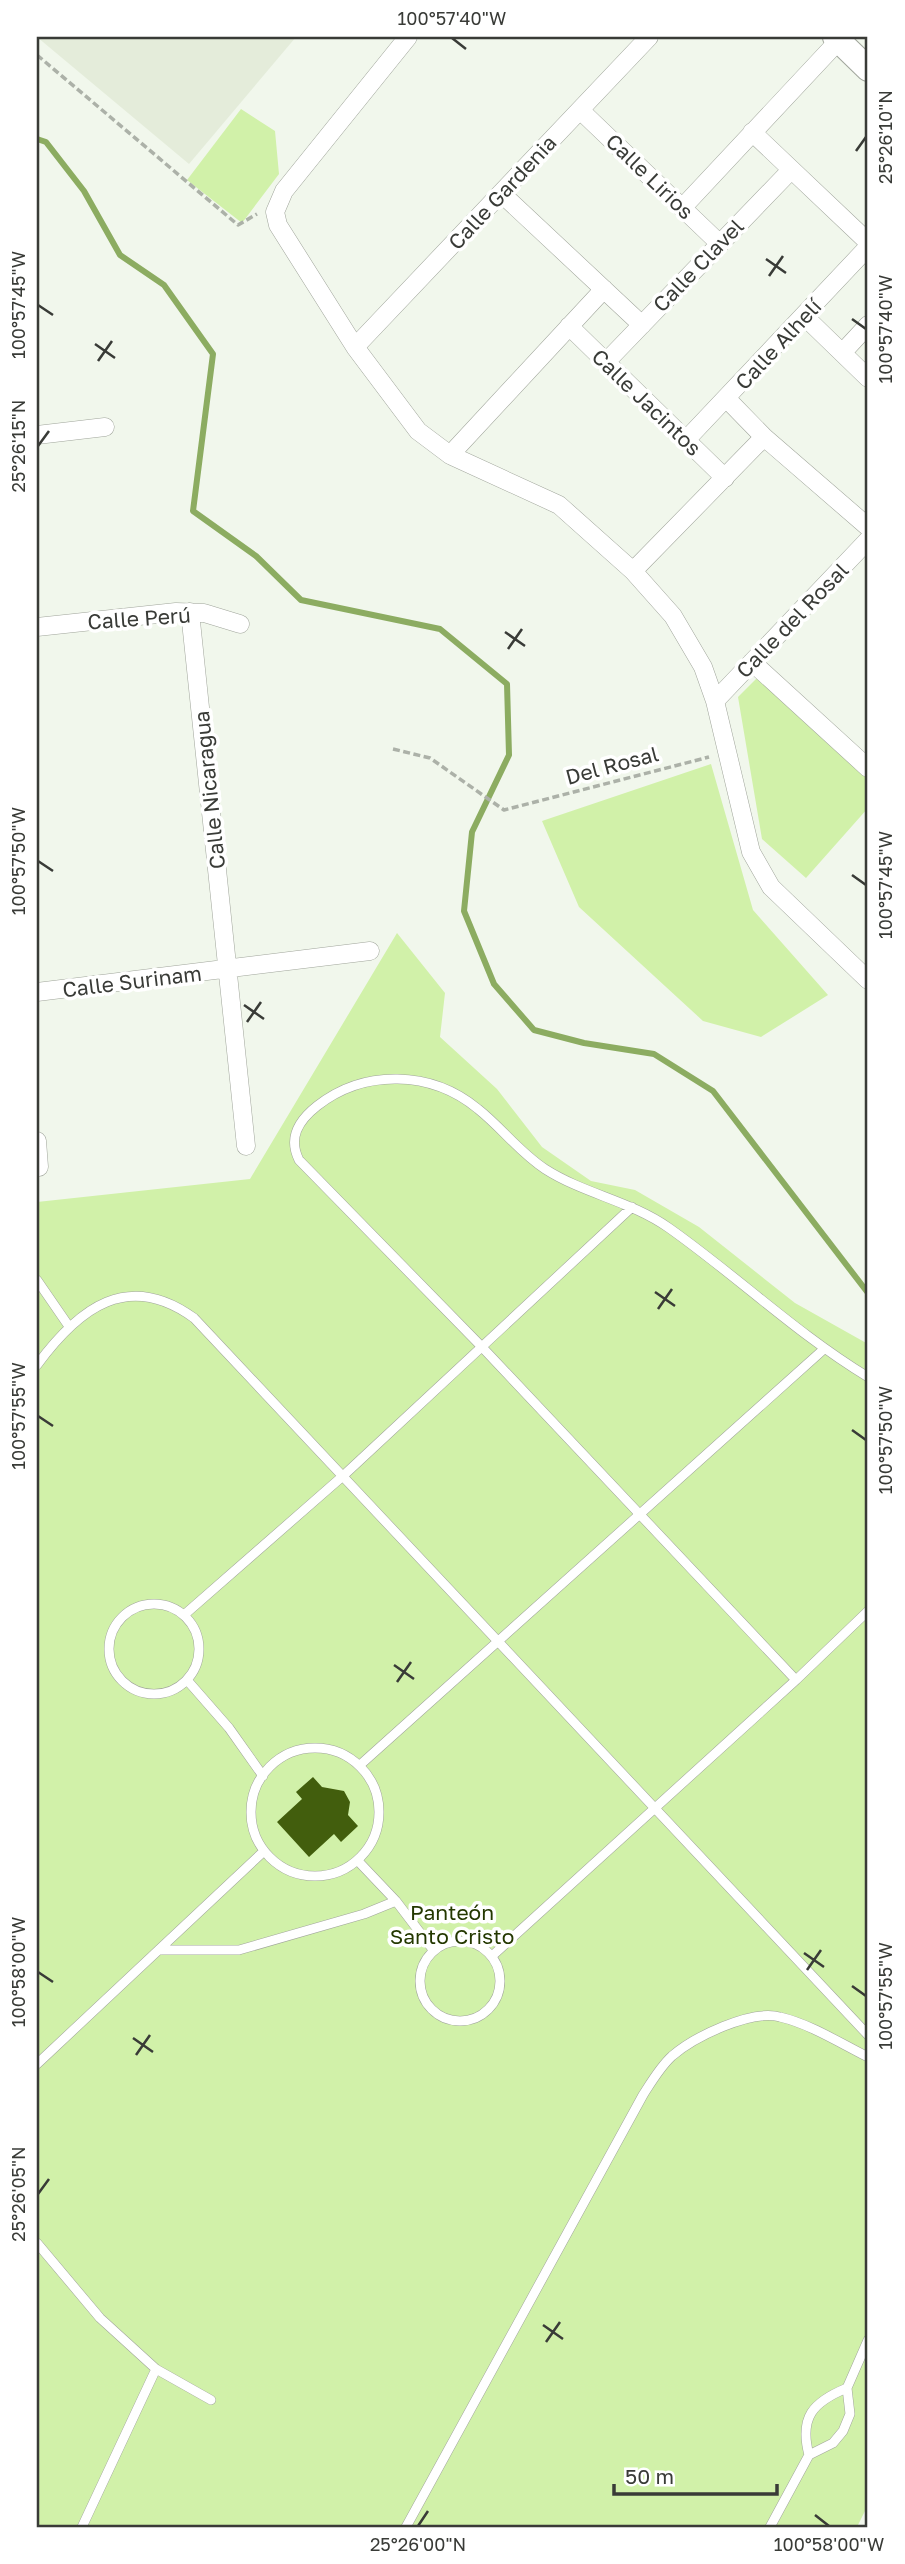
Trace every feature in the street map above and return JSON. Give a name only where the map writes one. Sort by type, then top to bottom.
[{"type":"street","points":[[408,37],[277,202],[275,212],[278,225],[355,347],[418,431],[450,455],[559,505],[633,571],[673,616],[689,640],[715,701],[751,852],[760,870],[786,902],[868,980]]},
{"type":"street","name":"Calle Gardenia","points":[[355,347],[649,37]]},
{"type":"street","points":[[683,207],[839,38],[868,69]]},
{"type":"street","name":"Calle Lirios","points":[[580,110],[719,243]]},
{"type":"street","points":[[751,132],[868,245]]},
{"type":"street","name":"Calle Clavel","points":[[606,362],[791,170]]},
{"type":"street","points":[[501,193],[642,325]]},
{"type":"street","name":"Calle Alhelí","points":[[686,440],[868,245]]},
{"type":"street","points":[[450,455],[604,289]]},
{"type":"street","points":[[804,316],[868,379]]},
{"type":"street","points":[[843,352],[868,325]]},
{"type":"street","name":"Calle Jacintos","points":[[569,326],[725,478]]},
{"type":"street","points":[[727,399],[764,437],[868,527]]},
{"type":"street","points":[[37,435],[105,427]]},
{"type":"street","points":[[633,571],[764,437]]},
{"type":"street","name":"Calle del Rosal","points":[[715,701],[868,540]]},
{"type":"street","name":"Calle Perú","points":[[37,627],[190,612],[240,624]]},
{"type":"street","name":"Calle Nicaragua","points":[[190,612],[246,1146]]},
{"type":"street","points":[[752,662],[865,759]]},
{"type":"street","name":"Calle Surinam","points":[[37,992],[370,951]]},
{"type":"street","points":[[37,1142],[39,1167]]},
{"type":"lane","points":[[796,1681],[481,1346],[299,1160],[293,1149],[293,1137],[302,1121],[317,1106],[366,1080],[392,1079],[436,1086],[477,1108],[512,1143],[546,1169],[632,1207],[669,1228],[824,1349],[868,1377]]},
{"type":"lane","points":[[184,1615],[344,1475],[632,1207]]},
{"type":"lane","points":[[37,1280],[68,1325]]},
{"type":"lane","points":[[37,1365],[68,1325],[86,1312],[126,1296],[144,1296],[178,1307],[194,1318],[868,2035]]},
{"type":"lane","points":[[360,1765],[824,1349]]},
{"type":"lane","points":[[159,1604],[184,1615],[193,1627],[199,1654],[187,1680],[162,1693],[148,1694],[123,1682],[109,1658],[113,1630],[132,1610],[159,1604]]},
{"type":"lane","points":[[492,1956],[796,1681],[868,1611]]},
{"type":"lane","points":[[187,1680],[229,1728],[263,1776]]},
{"type":"lane","points":[[318,1747],[346,1754],[360,1765],[373,1783],[380,1811],[375,1837],[358,1861],[331,1875],[306,1877],[280,1867],[263,1852],[251,1827],[250,1814],[253,1791],[271,1764],[290,1752],[318,1747]]},
{"type":"lane","points":[[37,2064],[162,1950],[263,1852]]},
{"type":"lane","points":[[358,1861],[396,1901],[434,1951]]},
{"type":"lane","points":[[162,1950],[239,1950],[364,1914],[396,1901]]},
{"type":"lane","points":[[471,1942],[492,1956],[498,1967],[499,1992],[485,2012],[463,2021],[439,2015],[423,1996],[421,1972],[434,1951],[445,1944],[471,1942]]},
{"type":"lane","points":[[406,2527],[643,2095],[672,2056],[690,2043],[749,2017],[763,2015],[792,2020],[868,2057]]},
{"type":"lane","points":[[37,2243],[100,2318],[156,2369],[211,2400]]},
{"type":"lane","points":[[770,2527],[809,2455],[834,2443],[844,2431],[850,2414],[847,2388],[868,2340]]},
{"type":"lane","points":[[82,2527],[156,2369]]},
{"type":"lane","points":[[809,2455],[804,2437],[805,2425],[815,2407],[827,2396],[847,2388]]},
{"type":"path","points":[[37,55],[238,225],[277,202]]},
{"type":"path","name":"Del Rosal","points":[[393,749],[430,758],[504,810],[728,752]]},
{"type":"shaded area","points":[[37,37],[296,37],[189,164]]},
{"type":"green space","points":[[241,109],[275,131],[279,174],[242,223],[187,180]]},
{"type":"green space","points":[[760,675],[868,773],[868,808],[806,878],[762,839],[738,697]]},
{"type":"green space","points":[[711,764],[753,910],[828,995],[761,1037],[703,1021],[579,907],[542,821]]},
{"type":"green space","name":"Panteón Santo Cristo","points":[[397,933],[445,993],[440,1037],[497,1089],[542,1147],[591,1181],[635,1190],[699,1227],[795,1303],[868,1344],[868,2505],[857,2527],[37,2527],[37,1202],[250,1179]]},
{"type":"building","points":[[313,1777],[322,1787],[344,1791],[350,1802],[348,1815],[358,1826],[341,1842],[334,1834],[309,1857],[277,1822],[302,1799],[296,1792]]},
{"type":"waterway","points":[[37,139],[46,142],[84,191],[120,255],[164,285],[213,354],[193,511],[256,556],[301,600],[440,629],[507,684],[509,755],[472,832],[464,911],[494,984],[534,1030],[584,1043],[654,1054],[713,1091],[868,1293]]}]
